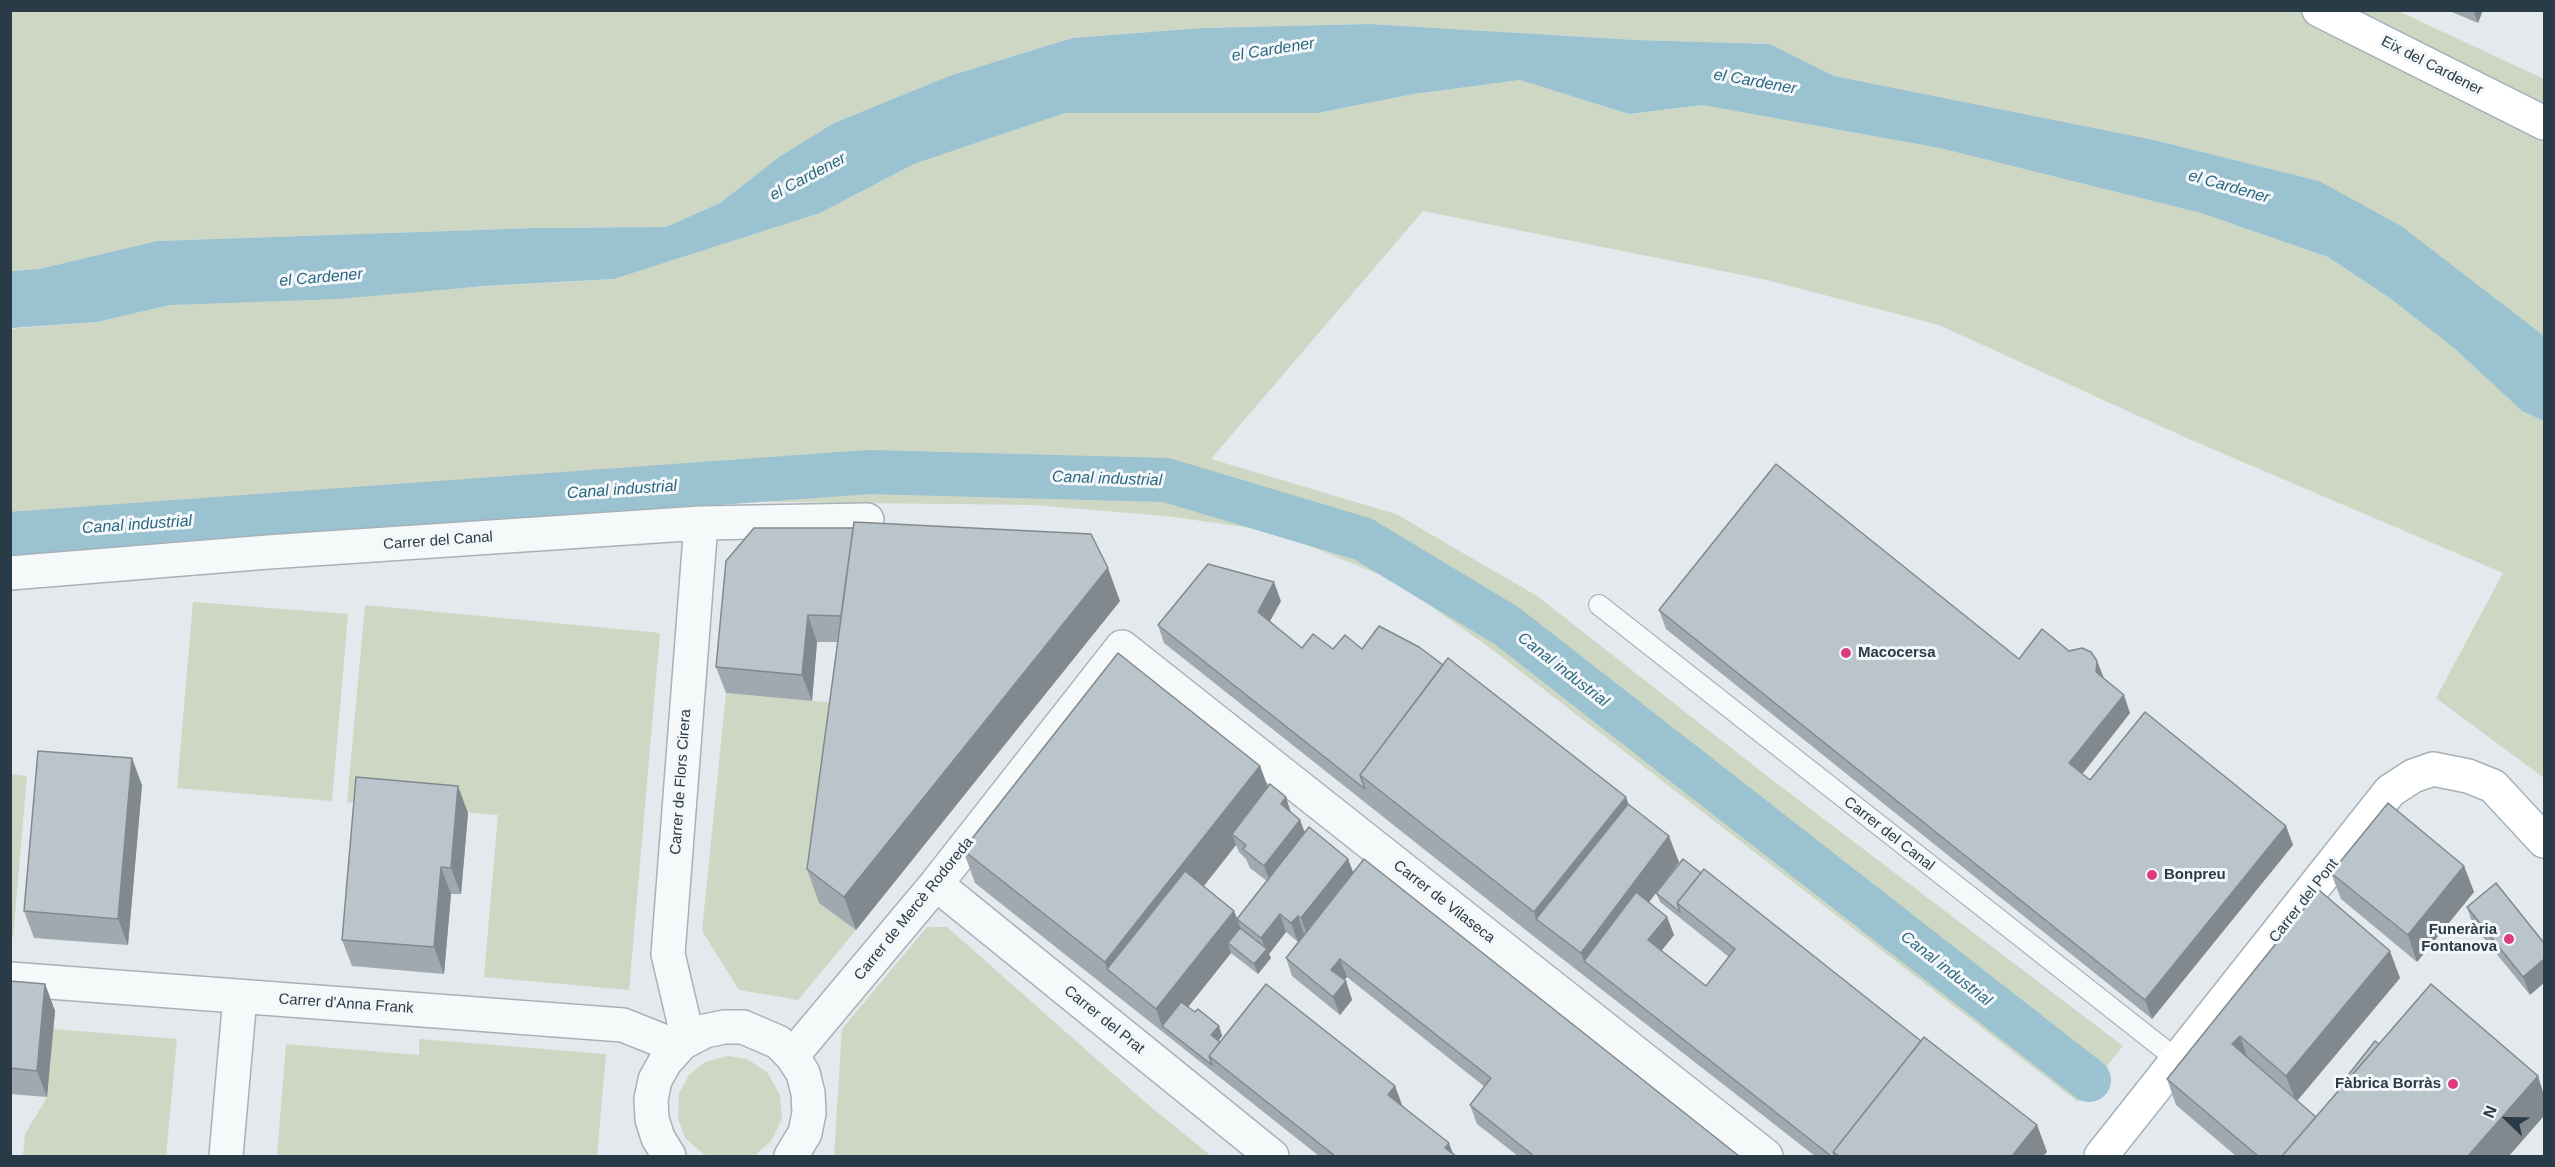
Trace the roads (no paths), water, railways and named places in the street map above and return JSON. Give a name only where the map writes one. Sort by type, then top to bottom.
[{"type":"street","name":"Eix del Cardener","points":[[2319,10],[2544,123]]},
{"type":"street","name":"Carrer del Canal","points":[[10,573],[701,523],[867,520]]},
{"type":"street","name":"Carrer de Flors Cirera","points":[[683,1043],[668,954],[701,523]]},
{"type":"street","name":"Carrer de Mercè Rodoreda","points":[[792,1056],[936,884],[1122,647]]},
{"type":"street","name":"Carrer de Vilaseca","points":[[1122,647],[1766,1156]]},
{"type":"street","name":"Carrer del Pont","points":[[2104,1156],[2390,791],[2413,776],[2433,769],[2468,776],[2493,786],[2544,841]]},
{"type":"street","name":"Carrer del Prat","points":[[936,884],[1272,1156]]},
{"type":"street","name":"Carrer d'Anna Frank","points":[[10,979],[623,1025],[683,1043]]},
{"type":"street","points":[[226,1156],[240,997]]},
{"type":"street","points":[[669,1156],[658,1138],[652,1119],[651,1099],[655,1080],[664,1062],[683,1043],[705,1031],[743,1027],[778,1042],[792,1056],[803,1073],[808,1093],[809,1113],[805,1133],[791,1156]]},
{"type":"lane","name":"Carrer del Canal","points":[[1599,605],[2180,1061]]},
{"type":"water","name":"el Cardener","points":[[1370,24],[1635,40],[1770,44],[1834,76],[2154,140],[2319,181],[2401,226],[2544,336],[2544,421],[2522,411],[2454,348],[2391,299],[2328,257],[2201,213],[1940,148],[1702,105],[1629,114],[1520,80],[1414,94],[1317,113],[1065,113],[914,164],[820,213],[614,279],[485,286],[338,299],[170,305],[97,322],[11,328],[11,271],[39,269],[157,241],[536,228],[666,227],[720,203],[779,157],[832,124],[949,76],[1072,38],[1202,28]]},
{"type":"waterway","name":"Canal industrial","points":[[10,534],[869,472],[1166,480],[1363,539],[1507,626],[2089,1080]]},
{"type":"place","name":"Macocersa","points":[[1846,653]]},
{"type":"place","name":"Bonpreu","points":[[2152,875]]},
{"type":"place","name":"Funerària Fontanova","points":[[2509,939]]},
{"type":"place","name":"Fàbrica Borràs","points":[[2453,1084]]}]
